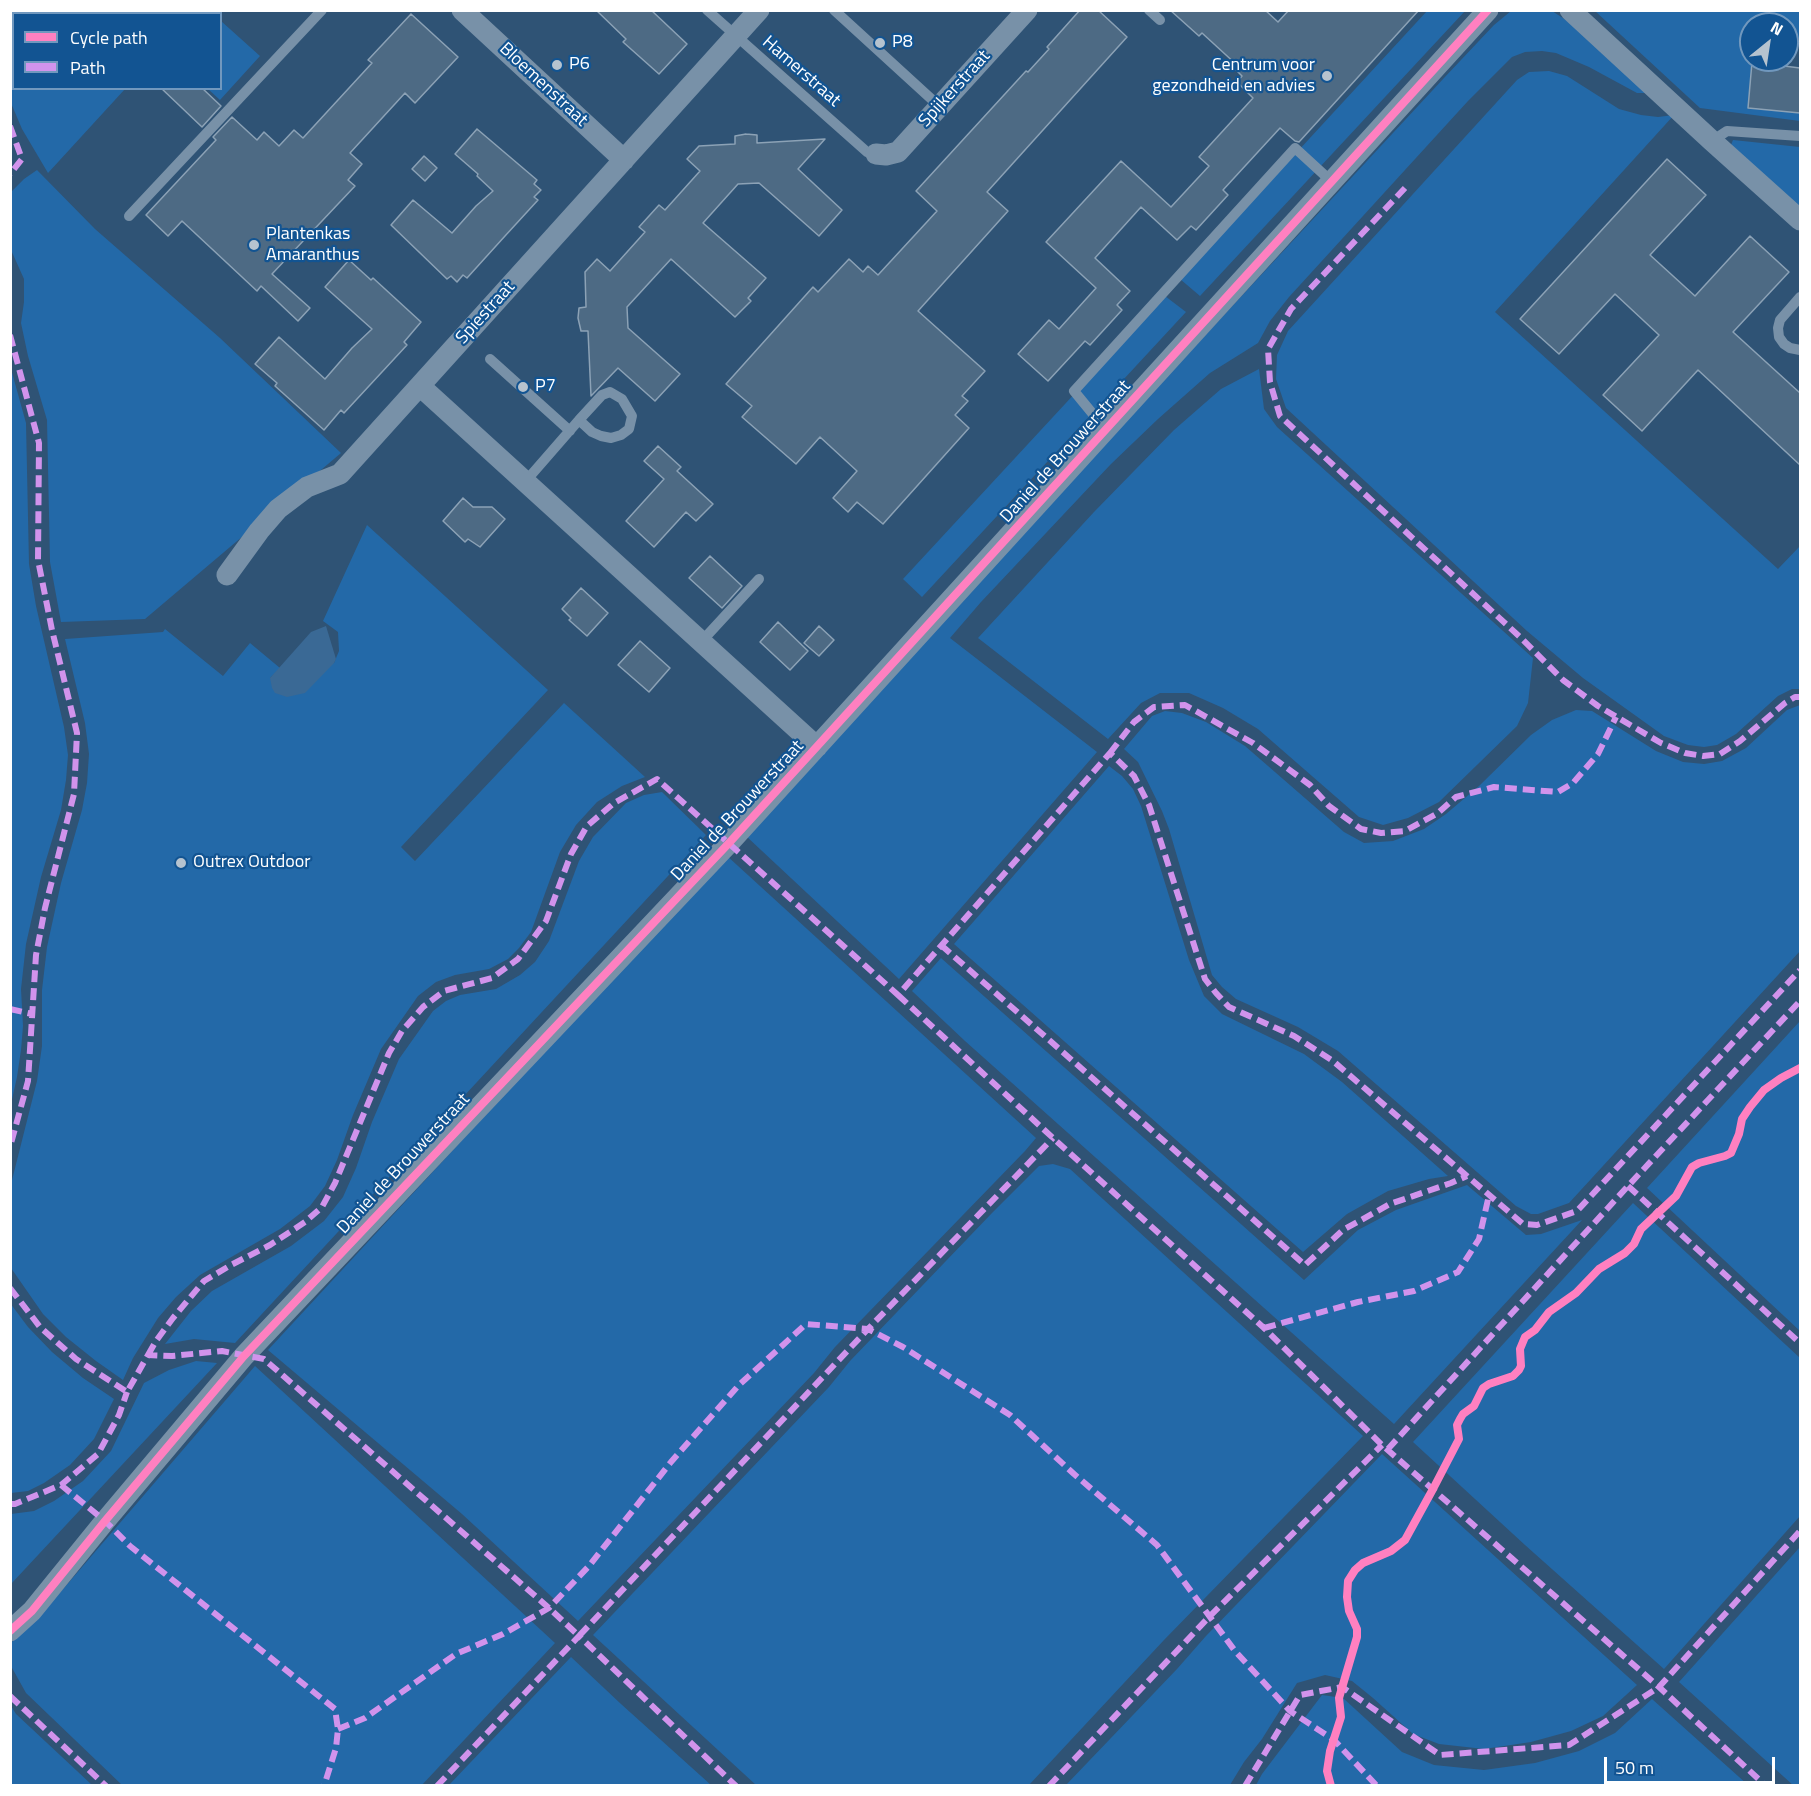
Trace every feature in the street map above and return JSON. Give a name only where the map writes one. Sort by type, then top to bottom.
[{"type":"street","name":"Bloemenstraat","points":[[462,10],[624,160]]},
{"type":"street","name":"Spiestraat","points":[[227,575],[278,509],[307,487],[340,474],[759,10]]},
{"type":"street","name":"Spijkerstraat","points":[[876,154],[886,155],[897,152],[1027,10]]},
{"type":"street","name":"Daniel de Brouwerstraat","points":[[10,1631],[32,1611],[244,1356],[729,843],[1488,10]]},
{"type":"street","points":[[1570,10],[1800,220]]},
{"type":"street","name":"Daniel de Brouwerstraat","points":[[420,386],[817,747]]},
{"type":"lane","points":[[129,216],[322,10]]},
{"type":"lane","name":"Hamerstraat","points":[[707,10],[867,152],[876,154]]},
{"type":"lane","points":[[834,10],[939,106]]},
{"type":"lane","points":[[1149,10],[1160,20]]},
{"type":"lane","points":[[1712,141],[1727,131],[1800,136]]},
{"type":"lane","points":[[1106,430],[1074,391],[1295,148],[1332,182]]},
{"type":"lane","points":[[1800,297],[1780,320],[1778,328],[1779,337],[1784,344],[1800,350]]},
{"type":"lane","points":[[490,359],[570,430]]},
{"type":"lane","points":[[525,482],[570,430],[579,420],[602,395],[610,392],[622,399],[632,416],[629,429],[611,438],[592,432],[579,420]]},
{"type":"lane","points":[[702,642],[759,579]]},
{"type":"shaded area","points":[[1514,10],[1552,11],[1572,24],[1649,93],[1637,93],[1589,67],[1556,53],[1525,52],[1512,57],[1468,101],[1289,297],[1270,321],[1258,343],[1210,373],[1111,464],[950,638],[1097,752],[899,979],[746,836],[1095,454],[1444,78],[1494,25]]},
{"type":"shaded area","points":[[11,11],[210,12],[12,12],[12,90],[124,90],[48,173],[22,129],[11,103]]},
{"type":"shaded area","points":[[1427,11],[1465,11],[1200,296],[1180,279]]},
{"type":"shaded area","points":[[1595,11],[1800,11],[1800,39],[1799,12],[1739,12],[1739,72],[1754,72],[1752,94],[1800,99],[1800,121],[1700,108]]},
{"type":"shaded area","points":[[222,22],[260,56],[220,100],[209,90],[222,90]]},
{"type":"shaded area","points":[[1549,71],[1567,76],[1619,109],[1658,117],[1674,115],[1495,312],[1778,569],[1800,546],[1800,689],[1792,689],[1778,696],[1736,734],[1717,745],[1704,747],[1688,745],[1664,736],[1583,678],[1527,631],[1286,408],[1276,379],[1277,355],[1288,331],[1517,80],[1529,72]]},
{"type":"shaded area","points":[[1733,140],[1800,147],[1800,209],[1731,145]]},
{"type":"shaded area","points":[[37,170],[95,229],[220,338],[341,453],[145,619],[61,622],[50,562],[47,420],[21,323],[24,279],[11,250],[10,193]]},
{"type":"shaded area","points":[[1165,296],[1186,312],[922,597],[903,579]]},
{"type":"shaded area","points":[[11,369],[26,423],[29,564],[68,755],[61,810],[41,877],[26,944],[21,989],[23,1026],[21,1050],[11,1104]]},
{"type":"shaded area","points":[[1259,369],[1264,409],[1277,427],[1533,658],[1528,703],[1517,726],[1439,802],[1408,818],[1383,825],[1359,817],[1258,729],[1223,708],[1189,693],[1160,693],[1141,703],[1108,739],[978,638],[1094,512],[1174,430],[1221,389]]},
{"type":"shaded area","points":[[367,525],[548,690],[401,847],[415,861],[564,703],[645,777],[622,786],[597,802],[576,825],[560,852],[531,932],[508,959],[489,969],[455,975],[436,982],[418,996],[381,1049],[337,1160],[325,1186],[310,1206],[280,1229],[200,1275],[176,1297],[158,1318],[133,1358],[123,1380],[66,1337],[43,1314],[11,1268],[11,1184],[37,1081],[42,1046],[42,990],[47,947],[87,783],[89,754],[85,723],[65,639],[163,632],[165,629],[223,676],[250,643],[280,668],[270,678],[334,663],[339,651],[338,632],[323,621]]},
{"type":"shaded area","points":[[326,626],[336,659],[334,663],[305,693],[287,697],[275,693],[270,678],[311,632]]},
{"type":"shaded area","points":[[1800,705],[1800,951],[1569,1203],[1538,1214],[1531,1214],[1516,1206],[1338,1051],[1298,1027],[1236,999],[1222,987],[1212,975],[1162,811],[1138,762],[1124,749],[1152,716],[1165,711],[1182,713],[1206,722],[1245,746],[1344,832],[1364,843],[1393,841],[1424,829],[1479,786],[1531,735],[1552,720],[1576,710],[1592,711],[1656,751],[1683,762],[1704,764],[1722,761],[1746,748],[1787,710]]},
{"type":"shaded area","points":[[1109,766],[1133,789],[1141,806],[1189,960],[1204,996],[1222,1014],[1304,1054],[1342,1082],[1448,1176],[1388,1191],[1347,1214],[1303,1252],[954,944]]},
{"type":"shaded area","points":[[662,792],[706,835],[235,1343],[194,1339],[165,1344],[191,1311],[212,1291],[291,1246],[324,1221],[343,1197],[399,1059],[433,1011],[446,1001],[460,995],[496,989],[520,975],[535,962],[549,941],[579,861],[593,837],[626,803],[644,795]]},
{"type":"shaded area","points":[[726,855],[1036,1138],[835,1347],[814,1373],[578,1621],[462,1514],[268,1350]]},
{"type":"shaded area","points":[[941,958],[1304,1280],[1358,1230],[1396,1210],[1467,1185],[1526,1235],[1541,1234],[1582,1220],[1394,1424],[912,991]]},
{"type":"shaded area","points":[[1800,1021],[1800,1331],[1647,1188]]},
{"type":"shaded area","points":[[1053,1164],[1070,1169],[1363,1436],[1164,1640],[1029,1785],[756,1785],[593,1635],[992,1213],[1039,1166]]},
{"type":"shaded area","points":[[1633,1203],[1800,1358],[1800,1516],[1664,1669],[1413,1442]]},
{"type":"shaded area","points":[[10,1303],[28,1327],[52,1352],[83,1378],[114,1399],[94,1439],[70,1465],[28,1491],[11,1493]]},
{"type":"shaded area","points":[[196,1361],[217,1363],[11,1584],[11,1514],[34,1511],[54,1501],[83,1481],[111,1451],[144,1383],[169,1370]]},
{"type":"shaded area","points":[[255,1366],[555,1643],[421,1786],[122,1785],[26,1693],[11,1666],[10,1644],[64,1588]]},
{"type":"shaded area","points":[[1382,1454],[1637,1685],[1603,1716],[1571,1731],[1531,1742],[1484,1749],[1439,1744],[1413,1734],[1352,1681],[1325,1675],[1297,1683],[1230,1785],[1066,1785],[1206,1636]]},
{"type":"shaded area","points":[[1800,1547],[1800,1785],[1794,1786],[1679,1682]]},
{"type":"shaded area","points":[[571,1657],[621,1704],[711,1785],[449,1785]]},
{"type":"shaded area","points":[[1322,1695],[1343,1698],[1402,1752],[1434,1765],[1484,1770],[1535,1763],[1579,1751],[1615,1733],[1652,1699],[1748,1785],[1256,1785]]},
{"type":"shaded area","points":[[11,1706],[16,1714],[92,1785],[11,1785]]},
{"type":"building","points":[[596,10],[651,10],[687,44],[659,74],[623,42],[626,39]]},
{"type":"building","points":[[1080,10],[1098,10],[1127,37],[987,192],[1008,211],[918,311],[985,371],[962,396],[968,401],[955,415],[969,428],[883,524],[857,502],[848,512],[833,498],[857,471],[820,437],[796,464],[742,417],[752,406],[726,384],[813,287],[818,292],[849,259],[863,272],[868,266],[878,275],[937,211],[916,191],[1049,49],[1047,47]]},
{"type":"building","points":[[1170,10],[1265,10],[1278,22],[1289,10],[1419,10],[1299,142],[1280,128],[1223,190],[1228,195],[1196,230],[1191,226],[1177,240],[1141,207],[1095,258],[1130,291],[1117,305],[1122,310],[1090,345],[1085,341],[1048,381],[1018,354],[1049,320],[1059,329],[1096,288],[1046,242],[1121,161],[1171,207],[1209,166],[1199,157],[1253,98],[1237,82],[1242,76],[1235,69],[1238,66],[1202,33],[1199,36]]},
{"type":"building","name":"Plantenkas Amaranthus","points":[[411,14],[458,57],[415,103],[405,93],[350,153],[362,164],[348,180],[355,186],[272,274],[310,308],[298,321],[261,286],[257,291],[182,221],[168,236],[146,215],[216,140],[213,137],[232,117],[257,140],[264,132],[279,146],[294,130],[303,138],[372,63],[368,60]]},
{"type":"building","points":[[1800,68],[1800,113],[1748,108],[1751,72],[1799,72]]},
{"type":"building","points":[[163,90],[204,90],[221,106],[202,127]]},
{"type":"building","points":[[477,129],[537,180],[534,184],[541,190],[534,197],[538,200],[467,278],[463,275],[457,282],[451,276],[447,279],[391,225],[413,200],[452,233],[493,191],[455,154]]},
{"type":"building","points":[[757,135],[757,143],[825,139],[798,169],[842,210],[819,236],[759,183],[738,184],[703,223],[766,278],[748,298],[751,301],[735,317],[671,259],[627,307],[628,328],[680,374],[655,401],[618,368],[591,396],[588,331],[581,331],[578,318],[579,308],[586,307],[585,272],[597,259],[610,271],[645,232],[639,227],[659,205],[665,210],[700,171],[687,159],[699,146],[735,144],[735,136]]},
{"type":"building","points":[[424,156],[437,168],[425,181],[412,169]]},
{"type":"building","points":[[1667,159],[1706,195],[1650,255],[1695,296],[1750,236],[1789,272],[1733,332],[1800,393],[1800,465],[1698,370],[1642,431],[1603,395],[1659,335],[1615,294],[1559,354],[1520,319]]},
{"type":"building","points":[[349,260],[371,280],[373,278],[421,322],[404,342],[407,345],[344,413],[341,410],[324,430],[275,386],[277,383],[255,364],[279,337],[325,379],[372,329],[325,287]]},
{"type":"building","points":[[658,446],[681,467],[677,471],[713,504],[696,521],[686,512],[654,547],[626,521],[664,479],[644,461]]},
{"type":"building","points":[[463,498],[473,507],[492,507],[505,519],[480,547],[468,539],[465,542],[443,521]]},
{"type":"building","points":[[710,556],[742,586],[722,608],[689,578]]},
{"type":"building","points":[[581,588],[608,613],[587,636],[569,620],[571,618],[562,609]]},
{"type":"building","points":[[778,622],[808,651],[790,670],[760,642]]},
{"type":"building","points":[[819,626],[834,640],[819,656],[804,643]]},
{"type":"building","points":[[640,641],[670,668],[649,692],[618,665]]},
{"type":"marked path","points":[[10,126],[22,159],[10,174]]},
{"type":"marked path","points":[[1405,188],[1291,309],[1268,349],[1270,382],[1280,416],[1520,637],[1563,680],[1598,706],[1661,743],[1685,753],[1703,756],[1720,754],[1740,741],[1785,703],[1795,697],[1800,697]]},
{"type":"marked path","points":[[10,335],[39,443],[38,560],[77,733],[74,794],[45,908],[36,955],[28,1081],[10,1147]]},
{"type":"marked path","points":[[1110,753],[1134,722],[1154,707],[1185,705],[1253,743],[1310,785],[1329,806],[1361,829],[1381,833],[1405,831],[1438,813],[1456,797],[1494,787],[1558,792],[1573,783],[1598,754],[1616,717]]},
{"type":"marked path","points":[[148,1355],[173,1318],[204,1281],[270,1245],[305,1222],[322,1207],[335,1183],[389,1053],[402,1031],[423,1007],[444,991],[492,978],[518,959],[546,921],[571,854],[587,826],[614,803],[657,779],[898,995],[1110,753],[1134,776],[1149,805],[1205,979],[1216,993],[1229,1007],[1294,1036],[1333,1061],[1523,1224],[1537,1225],[1577,1211],[1800,970]]},
{"type":"marked path","points":[[941,945],[1305,1265],[1343,1230],[1390,1204],[1467,1176]]},
{"type":"marked path","points":[[898,995],[1264,1328],[1382,1445],[1659,1687],[1766,1786]]},
{"type":"marked path","points":[[1388,1449],[1800,1001]]},
{"type":"marked path","points":[[10,1009],[32,1014]]},
{"type":"marked path","points":[[10,1288],[40,1327],[76,1359],[127,1392],[148,1355],[172,1356],[222,1351],[264,1359],[579,1636],[868,1329],[1053,1138]]},
{"type":"marked path","points":[[1628,1186],[1800,1343]]},
{"type":"marked path","points":[[1264,1328],[1358,1302],[1414,1291],[1458,1272],[1479,1239],[1489,1195]]},
{"type":"marked path","points":[[338,1729],[365,1718],[456,1654],[503,1634],[549,1608],[589,1566],[671,1462],[739,1385],[806,1324],[868,1329],[903,1347],[1010,1415],[1157,1545],[1235,1651],[1290,1711],[1334,1740],[1377,1786]]},
{"type":"marked path","points":[[10,1504],[61,1485],[98,1454],[119,1415],[127,1392]]},
{"type":"marked path","points":[[1049,1786],[1209,1617],[1382,1445]]},
{"type":"marked path","points":[[61,1485],[105,1521],[130,1546],[335,1709],[338,1729],[336,1748],[324,1786]]},
{"type":"marked path","points":[[1245,1786],[1300,1695],[1342,1687],[1440,1755],[1569,1745],[1659,1687],[1800,1531]]},
{"type":"marked path","points":[[437,1786],[579,1636],[736,1786]]},
{"type":"marked path","points":[[10,1696],[106,1786]]},
{"type":"cycle path","points":[[10,1631],[32,1611],[244,1356],[729,843],[1488,10]]},
{"type":"cycle path","points":[[1331,1786],[1327,1771],[1330,1751],[1341,1717],[1339,1698],[1357,1637],[1357,1629],[1349,1611],[1347,1597],[1348,1581],[1355,1570],[1363,1563],[1391,1551],[1405,1540],[1459,1439],[1457,1425],[1460,1419],[1474,1406],[1483,1388],[1513,1376],[1519,1370],[1521,1366],[1520,1349],[1525,1337],[1535,1330],[1549,1312],[1576,1293],[1599,1269],[1625,1253],[1634,1244],[1641,1229],[1676,1196],[1692,1167],[1731,1153],[1742,1119],[1750,1107],[1764,1090],[1800,1068]]},
{"type":"place","name":"P8","points":[[880,43]]},
{"type":"place","name":"P6","points":[[557,65]]},
{"type":"place","name":"Centrum voor gezondheid en advies","points":[[1327,76]]},
{"type":"place","name":"Plantenkas Amaranthus","points":[[254,245]]},
{"type":"place","name":"P7","points":[[523,387]]},
{"type":"place","name":"Outrex Outdoor","points":[[181,863]]}]
